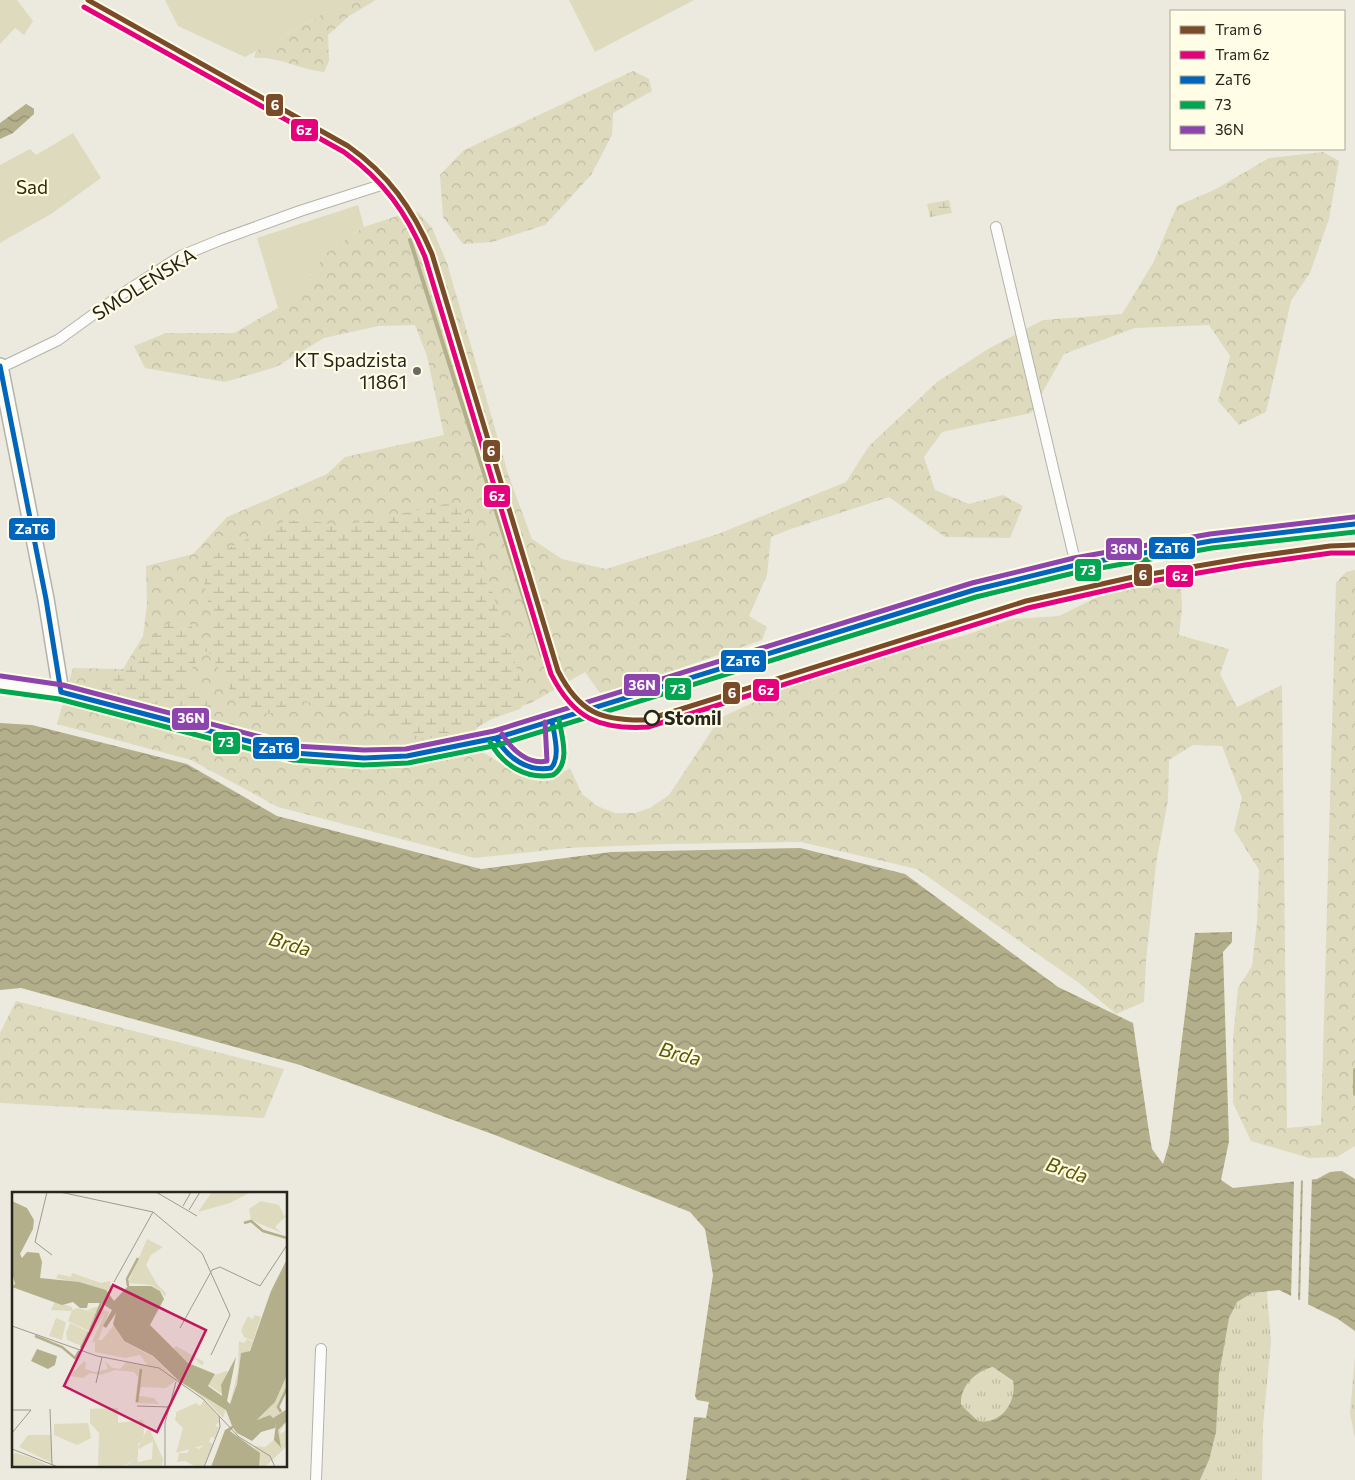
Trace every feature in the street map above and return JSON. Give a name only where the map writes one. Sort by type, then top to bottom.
[{"type":"street","name":"SMOLEŃSKA","points":[[0,367],[58,340],[181,256],[265,224],[381,185]]},
{"type":"street","points":[[996,227],[1076,565]]},
{"type":"street","points":[[0,367],[46,598],[61,692]]},
{"type":"street","points":[[0,683],[61,692],[294,753],[364,758],[407,756],[496,738],[974,590],[1076,565],[1214,541],[1355,524]]},
{"type":"street","points":[[316,1480],[321,1349]]},
{"type":"green space","points":[[0,0],[17,0],[33,21],[24,35],[15,28],[0,44]]},
{"type":"green space","points":[[165,0],[348,0],[245,57],[178,26]]},
{"type":"green space","points":[[348,0],[376,0],[349,16],[328,35],[329,61],[324,72],[272,59],[254,58],[256,51]]},
{"type":"green space","points":[[569,0],[694,0],[595,52]]},
{"type":"green space","points":[[633,71],[649,79],[652,91],[613,113],[612,135],[591,175],[545,225],[492,242],[463,244],[443,217],[440,175],[464,150]]},
{"type":"green space","name":"Sad","points":[[73,133],[101,178],[51,214],[0,243],[0,165],[30,149],[36,155]]},
{"type":"green space","points":[[1323,152],[1339,161],[1329,219],[1310,273],[1291,301],[1266,412],[1239,425],[1218,401],[1230,356],[1209,325],[1135,328],[1064,354],[1031,413],[942,432],[924,457],[935,490],[969,504],[1003,495],[1023,506],[1010,538],[945,537],[889,497],[788,530],[771,537],[767,575],[749,616],[767,627],[762,640],[642,681],[600,693],[585,672],[531,703],[505,711],[476,728],[484,753],[514,772],[532,779],[547,781],[570,768],[582,794],[597,806],[615,813],[635,813],[650,808],[669,795],[720,718],[797,682],[893,652],[960,637],[1012,619],[1059,616],[1102,595],[1163,581],[1181,585],[1182,609],[1179,635],[1229,649],[1220,674],[1237,707],[1282,685],[1287,1128],[1321,1125],[1336,583],[1346,572],[1355,570],[1355,1146],[1337,1157],[1309,1158],[1251,1141],[1233,1103],[1233,1039],[1238,988],[1252,966],[1257,922],[1259,870],[1234,830],[1242,798],[1222,746],[1193,745],[1169,760],[1168,800],[1156,864],[1146,961],[1144,1002],[1116,1014],[1079,983],[917,869],[801,842],[568,848],[474,858],[278,807],[191,760],[57,724],[73,668],[123,669],[143,636],[147,604],[146,566],[193,554],[227,517],[327,474],[345,457],[444,435],[427,356],[415,325],[378,326],[324,338],[276,367],[225,382],[145,368],[134,346],[166,333],[234,333],[297,297],[325,254],[364,227],[400,215],[418,212],[432,228],[447,263],[509,477],[532,539],[562,559],[606,569],[718,534],[846,482],[869,446],[937,382],[988,349],[1043,320],[1122,314],[1153,263],[1177,206],[1216,189],[1269,158]]},
{"type":"green space","points":[[949,200],[952,213],[930,217],[927,204]]},
{"type":"green space","points":[[358,205],[364,227],[325,254],[297,297],[278,308],[257,238]]},
{"type":"green space","points":[[450,503],[460,506],[468,517],[525,694],[525,702],[520,709],[441,737],[421,738],[390,720],[298,700],[283,711],[259,713],[249,709],[233,694],[211,654],[205,651],[199,653],[195,664],[187,676],[192,686],[209,699],[211,703],[213,709],[205,715],[107,693],[100,687],[99,682],[118,674],[136,658],[159,630],[177,620],[188,620],[199,639],[209,644],[213,641],[215,635],[201,568],[204,560],[284,521],[308,520],[334,525],[363,522]]},
{"type":"green space","points":[[16,1001],[284,1069],[264,1118],[0,1103],[0,1033]]},
{"type":"green space","points":[[1267,1291],[1271,1342],[1263,1425],[1262,1480],[1200,1480],[1208,1462],[1212,1444],[1223,1351],[1232,1311],[1238,1301],[1245,1296],[1255,1292]]},
{"type":"green space","points":[[1355,1356],[1355,1438],[1350,1413]]},
{"type":"green space","points":[[993,1367],[1013,1382],[1014,1390],[1010,1404],[1000,1416],[986,1421],[978,1421],[961,1405],[961,1398],[970,1380],[981,1372]]},
{"type":"water","points":[[26,104],[34,109],[34,114],[13,133],[0,139],[0,123]]},
{"type":"water","name":"Brda","points":[[0,723],[32,725],[187,764],[277,816],[481,869],[611,852],[800,848],[905,874],[1058,987],[1133,1023],[1152,1149],[1163,1164],[1169,1144],[1195,933],[1232,932],[1232,942],[1223,952],[1229,1141],[1221,1180],[1233,1188],[1317,1179],[1330,1172],[1342,1171],[1355,1179],[1355,1331],[1338,1319],[1279,1290],[1252,1293],[1237,1302],[1229,1318],[1219,1375],[1216,1432],[1209,1460],[1200,1480],[686,1480],[694,1417],[706,1418],[709,1402],[697,1400],[695,1396],[713,1275],[705,1229],[690,1212],[495,1135],[300,1065],[21,988],[0,990]],"holes":[[[993,1367],[1013,1381],[1014,1389],[1010,1404],[1000,1416],[994,1419],[978,1421],[961,1405],[963,1392],[970,1380],[987,1369]]]},
{"type":"pier","points":[[1312,1177],[1308,1307],[1300,1303],[1303,1178]]},
{"type":"pier","points":[[1301,1178],[1298,1303],[1291,1299],[1294,1179]]},
{"type":"waterway","points":[[410,240],[542,656]]},
{"type":"waterway","points":[[1355,1070],[1355,1094]]},
{"type":"tram line","name":"6","points":[[88,0],[348,146],[375,168],[408,207],[432,254],[558,671],[574,696],[583,705],[603,716],[616,719],[646,720],[1026,601],[1133,577],[1244,558],[1330,546],[1355,545]]},
{"type":"tram line","name":"6z","points":[[84,7],[344,152],[371,174],[402,212],[425,257],[551,674],[559,689],[569,701],[578,711],[589,718],[615,726],[648,727],[1028,608],[1134,584],[1245,565],[1331,553],[1355,553]]},
{"type":"transit line","name":"ZaT6","points":[[0,366],[46,599],[61,692]]},
{"type":"transit line","name":"36N","points":[[1,676],[63,685],[295,746],[364,750],[406,749],[494,731],[972,583],[1074,558],[1210,534],[1354,517]]},
{"type":"transit line","name":"ZaT6","points":[[61,692],[294,753],[364,758],[407,756],[496,738],[974,590],[1076,565],[1211,541],[1355,524]]},
{"type":"transit line","name":"73","points":[[0,691],[59,699],[293,760],[363,765],[408,763],[498,745],[976,597],[1078,572],[1212,548],[1355,532]]},
{"type":"transit line","name":"73","points":[[490,742],[502,758],[516,769],[534,775],[553,775],[559,770],[564,757],[559,720]]},
{"type":"transit line","name":"ZaT6","points":[[496,738],[506,752],[526,766],[542,769],[551,768],[556,758],[552,721]]},
{"type":"transit line","name":"36N","points":[[502,734],[521,755],[533,761],[547,761],[545,722]]},
{"type":"place","name":"KT Spadzista 11861","points":[[417,371]]},
{"type":"place","name":"Stomil","points":[[652,718]]}]
